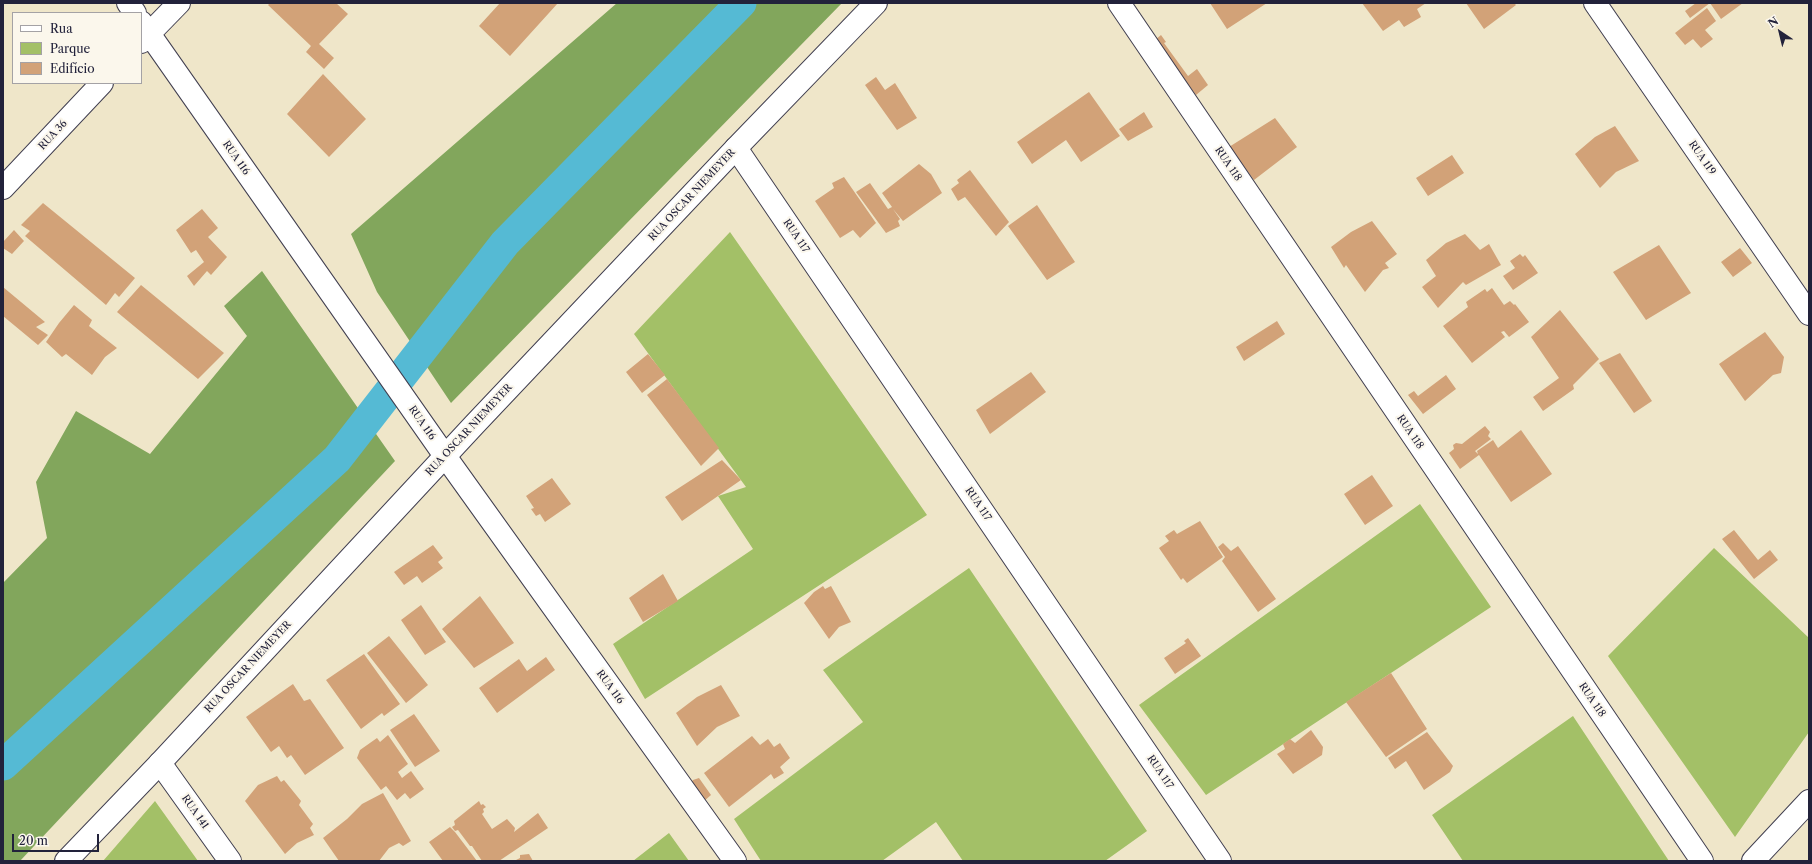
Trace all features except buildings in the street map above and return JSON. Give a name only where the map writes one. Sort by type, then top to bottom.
[{"type":"street","points":[[128,3],[134,12]]},
{"type":"street","points":[[144,32],[179,3]]},
{"type":"street","name":"RUA OSCAR NIEMEYER","points":[[66,861],[445,456],[736,148],[876,3]]},
{"type":"street","name":"RUA 118","points":[[1119,3],[1702,861]]},
{"type":"street","name":"RUA 119","points":[[1595,3],[1809,314]]},
{"type":"street","name":"RUA 116","points":[[144,32],[735,861]]},
{"type":"street","name":"RUA 36","points":[[3,188],[101,84]]},
{"type":"street","name":"RUA 117","points":[[736,148],[1220,861]]},
{"type":"street","name":"RUA 141","points":[[160,762],[230,861]]},
{"type":"street","points":[[1753,861],[1809,801]]},
{"type":"green space","points":[[617,3],[842,3],[451,403],[377,292],[351,234]]},
{"type":"green space","points":[[730,232],[927,515],[645,699],[613,644],[753,549],[718,496],[746,487],[634,334]]},
{"type":"green space","points":[[262,271],[395,461],[20,861],[3,861],[3,583],[47,538],[36,482],[76,411],[150,454],[247,336],[224,306]]},
{"type":"green space","points":[[1420,504],[1491,607],[1206,795],[1139,705]]},
{"type":"green space","points":[[1714,548],[1809,638],[1809,732],[1735,837],[1608,656]]},
{"type":"green space","points":[[969,568],[1147,831],[1105,861],[963,861],[936,822],[882,861],[761,861],[734,819],[863,722],[823,670]]},
{"type":"green space","points":[[1573,716],[1669,861],[1463,861],[1432,815]]},
{"type":"green space","points":[[155,801],[198,861],[103,861]]},
{"type":"green space","points":[[669,833],[689,861],[633,861]]},
{"type":"waterway","points":[[3,765],[337,459],[505,243],[741,3]]}]
